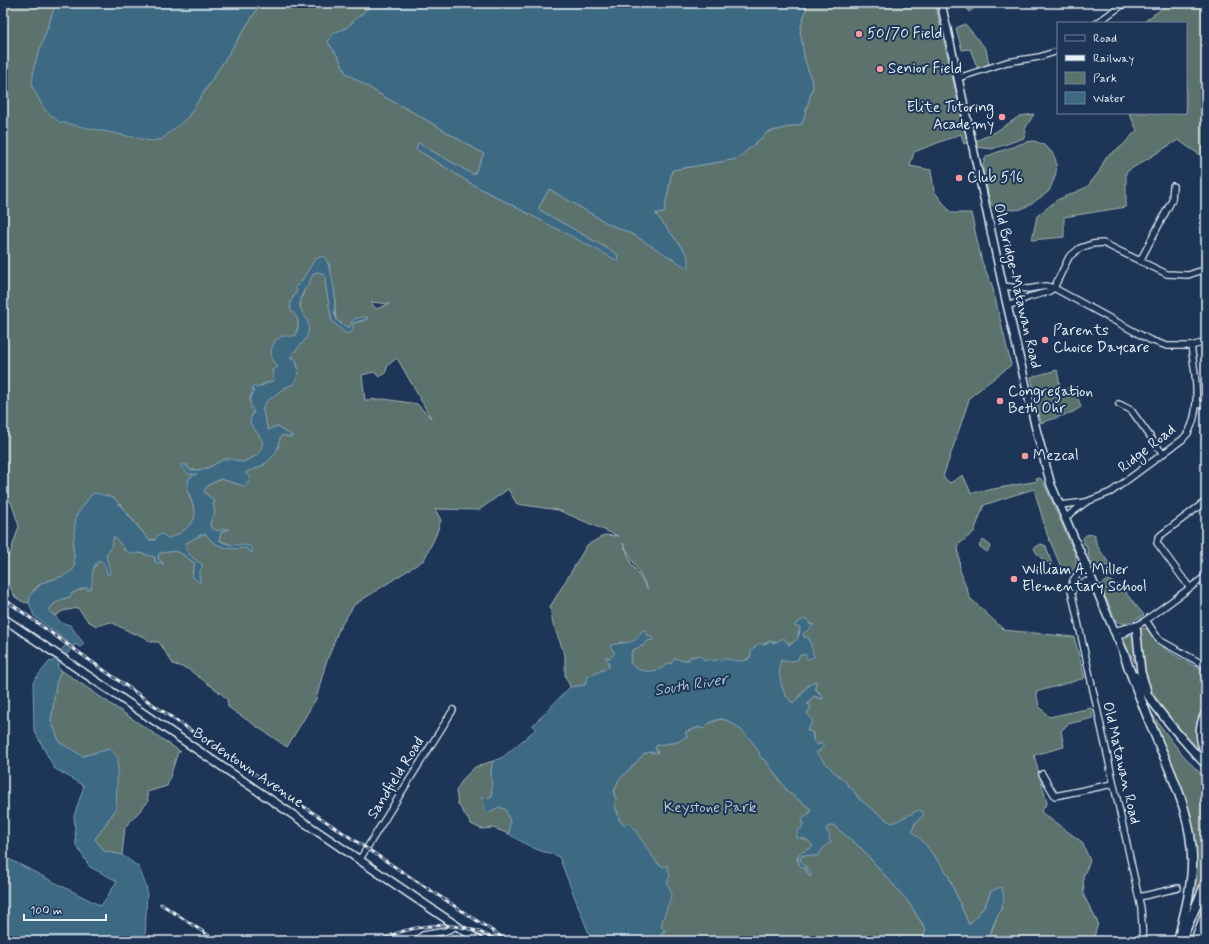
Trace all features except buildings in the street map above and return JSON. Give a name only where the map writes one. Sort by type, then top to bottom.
[{"type":"highway","points":[[1124,654],[1135,688],[1173,778],[1189,828],[1192,873],[1180,941]]},
{"type":"highway","points":[[1206,713],[1202,720],[1200,737],[1206,755]]},
{"type":"highway","points":[[1180,941],[1206,883]]},
{"type":"highway","points":[[1195,941],[1206,913]]},
{"type":"highway","points":[[1203,941],[1206,935]]},
{"type":"main road","name":"Old Bridge-Matawan Road","points":[[941,3],[1003,286],[1036,429],[1052,485],[1116,638],[1140,686],[1169,724],[1206,765]]},
{"type":"main road","name":"Bordentown Avenue","points":[[3,618],[360,859],[477,940]]},
{"type":"main road","points":[[1136,626],[1141,672],[1148,695]]},
{"type":"street","points":[[1098,22],[1125,3]]},
{"type":"street","points":[[958,78],[1007,62],[1039,58],[1057,51]]},
{"type":"street","points":[[1140,261],[1172,200],[1173,186]]},
{"type":"street","points":[[1008,306],[1029,297],[1048,292],[1054,288],[1069,257],[1080,248],[1092,244],[1103,243],[1140,261],[1146,266],[1166,274],[1188,275],[1206,269]]},
{"type":"street","points":[[1003,286],[1028,289],[1046,286],[1054,288],[1150,340],[1167,346],[1191,346],[1206,342]]},
{"type":"street","points":[[1028,289],[1029,297]]},
{"type":"street","name":"Ridge Road","points":[[1060,505],[1086,502],[1111,492],[1183,439],[1190,429],[1196,404],[1191,346]]},
{"type":"street","points":[[1119,404],[1131,410],[1163,454]]},
{"type":"street","points":[[1196,404],[1206,405]]},
{"type":"street","points":[[1190,588],[1157,543],[1158,538],[1161,535],[1206,501]]},
{"type":"street","name":"Ridge Road","points":[[1065,518],[1086,502]]},
{"type":"street","points":[[1071,590],[1075,577],[1080,572],[1087,569]]},
{"type":"street","points":[[1116,638],[1146,620],[1206,576]]},
{"type":"street","points":[[1071,590],[1081,583],[1092,580]]},
{"type":"street","name":"Old Matawan Road","points":[[1071,590],[1139,897],[1143,941]]},
{"type":"street","points":[[1146,620],[1159,640],[1206,666]]},
{"type":"street","points":[[1113,631],[1136,626]]},
{"type":"street","name":"Sandfield Road","points":[[360,859],[453,710]]},
{"type":"street","points":[[1042,774],[1055,796],[1113,784]]},
{"type":"street","points":[[1139,897],[1178,888]]},
{"type":"street","points":[[415,941],[423,935],[446,931],[457,926]]},
{"type":"green space","points":[[3,3],[56,3],[34,67],[188,117],[261,3],[374,3],[346,28],[334,33],[328,42],[339,58],[346,73],[386,98],[413,112],[484,154],[474,175],[418,143],[416,149],[470,183],[617,260],[617,254],[538,209],[549,189],[609,224],[634,235],[687,254],[655,213],[664,213],[672,170],[737,159],[768,132],[802,124],[813,86],[804,57],[800,30],[806,9],[806,3],[935,3],[968,143],[964,144],[961,134],[914,152],[910,166],[931,170],[934,191],[951,213],[971,213],[982,262],[992,285],[1011,365],[970,397],[943,477],[950,483],[963,475],[971,493],[1038,481],[1036,479],[1040,478],[1043,481],[1075,554],[1076,565],[1074,569],[1064,574],[1047,534],[1034,489],[984,505],[974,532],[958,545],[960,570],[970,598],[1004,630],[1074,637],[1085,678],[1036,692],[1039,706],[1049,717],[1091,708],[1093,718],[1068,724],[1061,731],[1064,747],[1034,755],[1047,803],[1041,812],[1082,842],[1090,861],[1083,877],[1084,896],[1098,923],[1093,941],[988,941],[1002,907],[991,891],[985,906],[969,925],[947,873],[925,844],[912,831],[915,823],[923,816],[892,823],[888,821],[859,799],[846,782],[815,753],[820,751],[821,743],[817,745],[813,740],[813,733],[807,731],[810,725],[807,714],[810,709],[807,705],[814,696],[822,699],[820,693],[815,689],[816,683],[813,682],[805,688],[793,703],[784,692],[779,676],[781,660],[790,662],[798,656],[805,654],[811,645],[809,638],[803,637],[803,634],[812,624],[810,625],[805,619],[800,627],[797,640],[788,645],[786,642],[767,642],[751,654],[749,658],[742,662],[725,659],[705,661],[698,655],[693,657],[691,656],[689,660],[674,661],[665,667],[650,672],[639,670],[630,663],[632,650],[644,645],[648,637],[645,630],[642,631],[636,640],[629,643],[621,642],[611,648],[615,653],[610,658],[606,657],[609,662],[609,667],[588,677],[585,685],[570,687],[565,675],[565,655],[553,624],[550,607],[587,545],[605,535],[618,536],[558,510],[517,504],[508,489],[479,510],[435,509],[441,520],[436,535],[424,560],[354,605],[339,629],[325,666],[316,699],[287,747],[228,707],[227,699],[188,669],[173,664],[159,642],[150,642],[145,637],[132,633],[111,622],[96,626],[88,621],[78,608],[63,611],[55,616],[49,611],[58,601],[70,597],[72,593],[85,588],[94,567],[100,560],[105,564],[108,575],[106,555],[114,536],[122,544],[124,550],[150,555],[155,557],[155,562],[163,563],[158,559],[158,555],[160,553],[179,552],[195,563],[192,573],[200,581],[199,574],[202,564],[188,553],[186,550],[186,543],[200,535],[206,534],[209,539],[218,545],[235,549],[246,548],[252,553],[244,545],[233,546],[219,540],[221,532],[228,529],[218,531],[211,528],[210,522],[215,513],[213,503],[215,502],[204,492],[205,488],[221,479],[244,486],[250,478],[246,472],[264,465],[279,446],[278,442],[282,435],[289,437],[293,436],[274,427],[268,430],[262,408],[266,402],[284,388],[293,384],[299,372],[296,360],[294,358],[289,358],[302,343],[300,306],[304,290],[314,273],[319,272],[325,275],[332,321],[345,333],[349,328],[336,319],[335,297],[329,264],[315,259],[301,283],[295,287],[297,291],[293,297],[291,310],[296,317],[298,324],[297,330],[289,343],[272,360],[278,367],[274,381],[259,387],[251,395],[251,404],[258,430],[263,441],[262,449],[258,455],[243,462],[224,459],[210,467],[200,470],[190,470],[181,465],[197,474],[187,489],[196,514],[193,521],[184,531],[171,538],[149,540],[120,504],[75,536],[73,545],[75,561],[73,570],[62,577],[42,583],[36,587],[29,603],[23,602],[15,597],[3,572],[3,558],[10,554],[19,526],[11,502],[3,497]],"holes":[[[371,302],[389,304],[376,309]],[[356,318],[368,318],[353,323],[349,328]],[[397,358],[431,418],[417,404],[384,399],[365,400],[362,375],[374,372],[379,377],[385,374],[388,365]],[[623,543],[648,589],[632,565]]]},
{"type":"green space","points":[[967,3],[981,3],[969,12],[966,5]]},
{"type":"green space","points":[[1170,3],[1206,3],[1206,159],[1178,140],[1126,172],[1126,207],[1064,217],[1064,237],[1032,240],[1037,216],[1057,200],[1087,187],[1099,172],[1106,157],[1122,146],[1137,130],[1129,114],[1187,114],[1187,22],[1143,22]]},
{"type":"green space","points":[[965,24],[986,49],[989,64],[978,69],[970,49],[962,50],[956,28]]},
{"type":"green space","points":[[1034,114],[1025,129],[1026,133],[1024,138],[992,149],[976,147],[975,141],[992,134],[1020,116]]},
{"type":"green space","points":[[1034,141],[1047,147],[1055,157],[1055,177],[1048,192],[1022,209],[1004,210],[995,208],[989,199],[984,176],[983,167],[985,159],[987,156],[1026,142]]},
{"type":"green space","points":[[1057,370],[1061,390],[1074,387],[1081,407],[1073,412],[1041,423],[1031,377]]},
{"type":"green space","points":[[1086,535],[1095,535],[1096,542],[1100,550],[1110,563],[1109,566],[1092,565],[1088,554],[1089,551],[1087,550],[1087,546],[1084,544],[1083,538]]},
{"type":"green space","points":[[983,540],[991,546],[987,552],[979,546]]},
{"type":"green space","points":[[1041,544],[1046,546],[1052,565],[1041,558],[1035,551],[1034,548]]},
{"type":"green space","points":[[1107,580],[1128,589],[1126,593],[1144,615],[1126,623],[1119,623],[1116,621],[1100,585]]},
{"type":"green space","points":[[1143,628],[1147,629],[1159,644],[1166,649],[1206,672],[1206,709],[1202,715],[1201,750],[1185,737],[1168,716],[1148,683],[1141,652],[1140,630]]},
{"type":"green space","points":[[1130,635],[1134,636],[1136,665],[1124,641],[1125,638]]},
{"type":"green space","points":[[61,670],[181,752],[178,752],[167,786],[147,792],[148,802],[125,827],[122,855],[104,851],[95,839],[116,809],[110,749],[83,756],[60,743],[51,721],[56,684]]},
{"type":"green space","points":[[1147,709],[1149,709],[1169,737],[1206,779],[1206,869],[1192,897],[1196,856]]},
{"type":"green space","name":"Keystone Park","points":[[720,719],[729,721],[743,732],[753,742],[760,757],[766,761],[788,792],[811,809],[810,813],[802,818],[803,823],[801,838],[811,842],[814,847],[800,853],[797,859],[798,863],[806,870],[800,860],[802,855],[817,856],[827,844],[829,836],[826,830],[827,827],[833,825],[861,848],[907,900],[933,941],[664,941],[661,934],[665,930],[661,929],[661,925],[664,912],[671,895],[667,885],[666,865],[664,867],[658,864],[627,824],[625,825],[619,820],[618,813],[614,805],[614,792],[618,781],[644,754],[658,752],[655,749],[657,745],[678,742],[685,732],[699,727],[703,729],[708,724]]},
{"type":"green space","points":[[493,761],[491,771],[492,796],[486,799],[482,797],[499,807],[506,809],[510,821],[509,834],[493,828],[481,829],[471,824],[458,804],[456,791],[463,779],[475,767]]},
{"type":"water","points":[[56,3],[261,3],[188,117],[162,139],[151,141],[59,122],[44,109],[32,86],[34,67]]},
{"type":"water","points":[[374,3],[806,3],[806,9],[800,30],[804,57],[813,86],[802,124],[768,132],[737,159],[672,170],[664,213],[655,213],[687,254],[689,269],[634,235],[609,224],[549,189],[538,209],[617,254],[618,261],[470,183],[416,149],[418,143],[474,175],[484,154],[413,112],[386,98],[346,73],[339,58],[328,42],[334,33],[346,28]]},
{"type":"water","points":[[324,256],[330,270],[335,296],[335,316],[337,320],[349,328],[356,318],[368,317],[367,319],[353,323],[351,333],[345,333],[332,321],[325,275],[319,272],[314,273],[300,300],[301,310],[308,322],[308,333],[305,340],[290,358],[294,358],[296,360],[299,372],[297,378],[293,384],[284,388],[266,402],[262,408],[268,430],[278,426],[293,436],[282,435],[276,452],[270,460],[256,469],[246,472],[246,474],[251,478],[244,486],[221,479],[208,485],[204,492],[215,502],[213,503],[215,513],[210,522],[211,528],[218,531],[229,529],[221,532],[219,540],[231,545],[250,546],[252,553],[246,548],[235,549],[218,545],[209,539],[206,534],[200,535],[186,543],[186,550],[188,553],[202,564],[199,574],[200,583],[192,576],[195,563],[179,552],[160,553],[158,555],[158,559],[164,564],[155,562],[155,557],[140,553],[133,554],[127,552],[114,536],[111,547],[106,555],[110,571],[109,574],[108,575],[102,561],[99,560],[93,570],[91,588],[87,590],[87,587],[72,593],[70,597],[55,603],[49,611],[62,623],[70,625],[84,644],[80,647],[75,644],[57,667],[61,670],[56,684],[51,721],[60,743],[83,756],[110,749],[118,758],[116,809],[95,839],[104,851],[122,855],[139,867],[147,889],[145,941],[3,941],[3,856],[101,906],[117,881],[90,867],[76,845],[74,816],[84,786],[54,768],[34,730],[33,682],[68,642],[34,616],[29,603],[30,595],[42,583],[63,576],[72,571],[75,566],[73,545],[76,516],[92,494],[97,493],[114,498],[149,540],[155,540],[158,535],[163,534],[167,538],[175,536],[189,526],[195,515],[188,487],[189,478],[197,474],[189,474],[181,467],[181,464],[186,467],[187,464],[188,469],[190,470],[200,470],[210,467],[224,459],[243,462],[257,455],[261,449],[263,441],[250,423],[252,413],[254,413],[250,402],[254,392],[252,388],[254,386],[257,388],[274,380],[272,370],[278,367],[272,360],[271,350],[275,341],[282,336],[295,336],[298,329],[298,319],[291,311],[290,303],[297,291],[295,287],[301,282],[315,259]]},
{"type":"water","name":"South River","points":[[805,619],[808,620],[810,625],[814,624],[803,634],[804,637],[809,638],[814,657],[807,659],[805,654],[799,656],[798,660],[781,660],[779,670],[784,693],[793,703],[810,684],[816,681],[815,689],[823,697],[823,699],[814,696],[807,704],[811,706],[807,714],[812,719],[812,724],[807,731],[812,732],[813,740],[817,745],[823,743],[822,748],[816,753],[846,782],[859,799],[888,821],[892,823],[895,822],[919,810],[923,812],[923,816],[915,823],[912,831],[925,844],[947,873],[969,925],[985,906],[991,891],[1001,887],[1004,896],[1003,901],[988,941],[933,941],[929,935],[926,938],[923,937],[926,929],[907,900],[861,848],[833,825],[827,827],[826,830],[830,836],[829,840],[831,843],[824,847],[817,856],[802,855],[800,860],[811,873],[810,877],[806,869],[800,866],[798,856],[800,853],[813,847],[807,840],[797,838],[797,831],[801,829],[803,823],[802,818],[810,813],[811,809],[788,792],[766,761],[760,757],[756,747],[746,734],[727,720],[722,719],[711,722],[703,729],[699,727],[685,732],[687,736],[678,742],[657,745],[655,749],[658,753],[650,752],[644,754],[618,781],[614,791],[616,801],[614,805],[619,820],[624,825],[630,823],[658,864],[664,867],[667,865],[670,876],[667,882],[671,890],[671,896],[661,927],[665,931],[661,934],[664,941],[595,941],[589,934],[559,857],[532,848],[509,834],[510,821],[505,809],[499,807],[489,812],[486,811],[481,796],[486,799],[492,796],[491,771],[493,761],[503,757],[536,729],[532,726],[570,687],[585,685],[588,677],[609,667],[609,662],[605,657],[610,658],[615,653],[611,648],[611,645],[634,640],[642,631],[645,630],[648,636],[653,638],[653,640],[647,641],[644,645],[632,650],[630,663],[634,667],[644,671],[655,671],[660,669],[669,663],[671,664],[675,658],[680,660],[689,660],[689,657],[699,655],[705,661],[708,659],[712,661],[724,659],[742,661],[749,659],[751,656],[751,651],[758,644],[765,644],[770,641],[774,643],[784,638],[786,642],[789,642],[788,645],[794,642],[799,636],[800,630],[800,627],[795,626],[795,624]]},
{"type":"railway","points":[[3,598],[127,687],[190,730],[508,941]]},
{"type":"railway","points":[[161,904],[217,941]]},
{"type":"railway","points":[[380,941],[401,932],[425,926],[462,927],[483,933],[498,941]]},
{"type":"place","name":"50/70 Field","points":[[859,34]]},
{"type":"place","name":"Senior Field","points":[[880,69]]},
{"type":"place","name":"Elite Tutoring Academy","points":[[1002,117]]},
{"type":"place","name":"Club 516","points":[[959,178]]},
{"type":"place","name":"Parents Choice Daycare","points":[[1045,340]]},
{"type":"place","name":"Congregation Beth Ohr","points":[[1000,401]]},
{"type":"place","name":"Mezcal","points":[[1025,456]]},
{"type":"place","name":"William A. Miller Elementary School","points":[[1014,579]]}]
